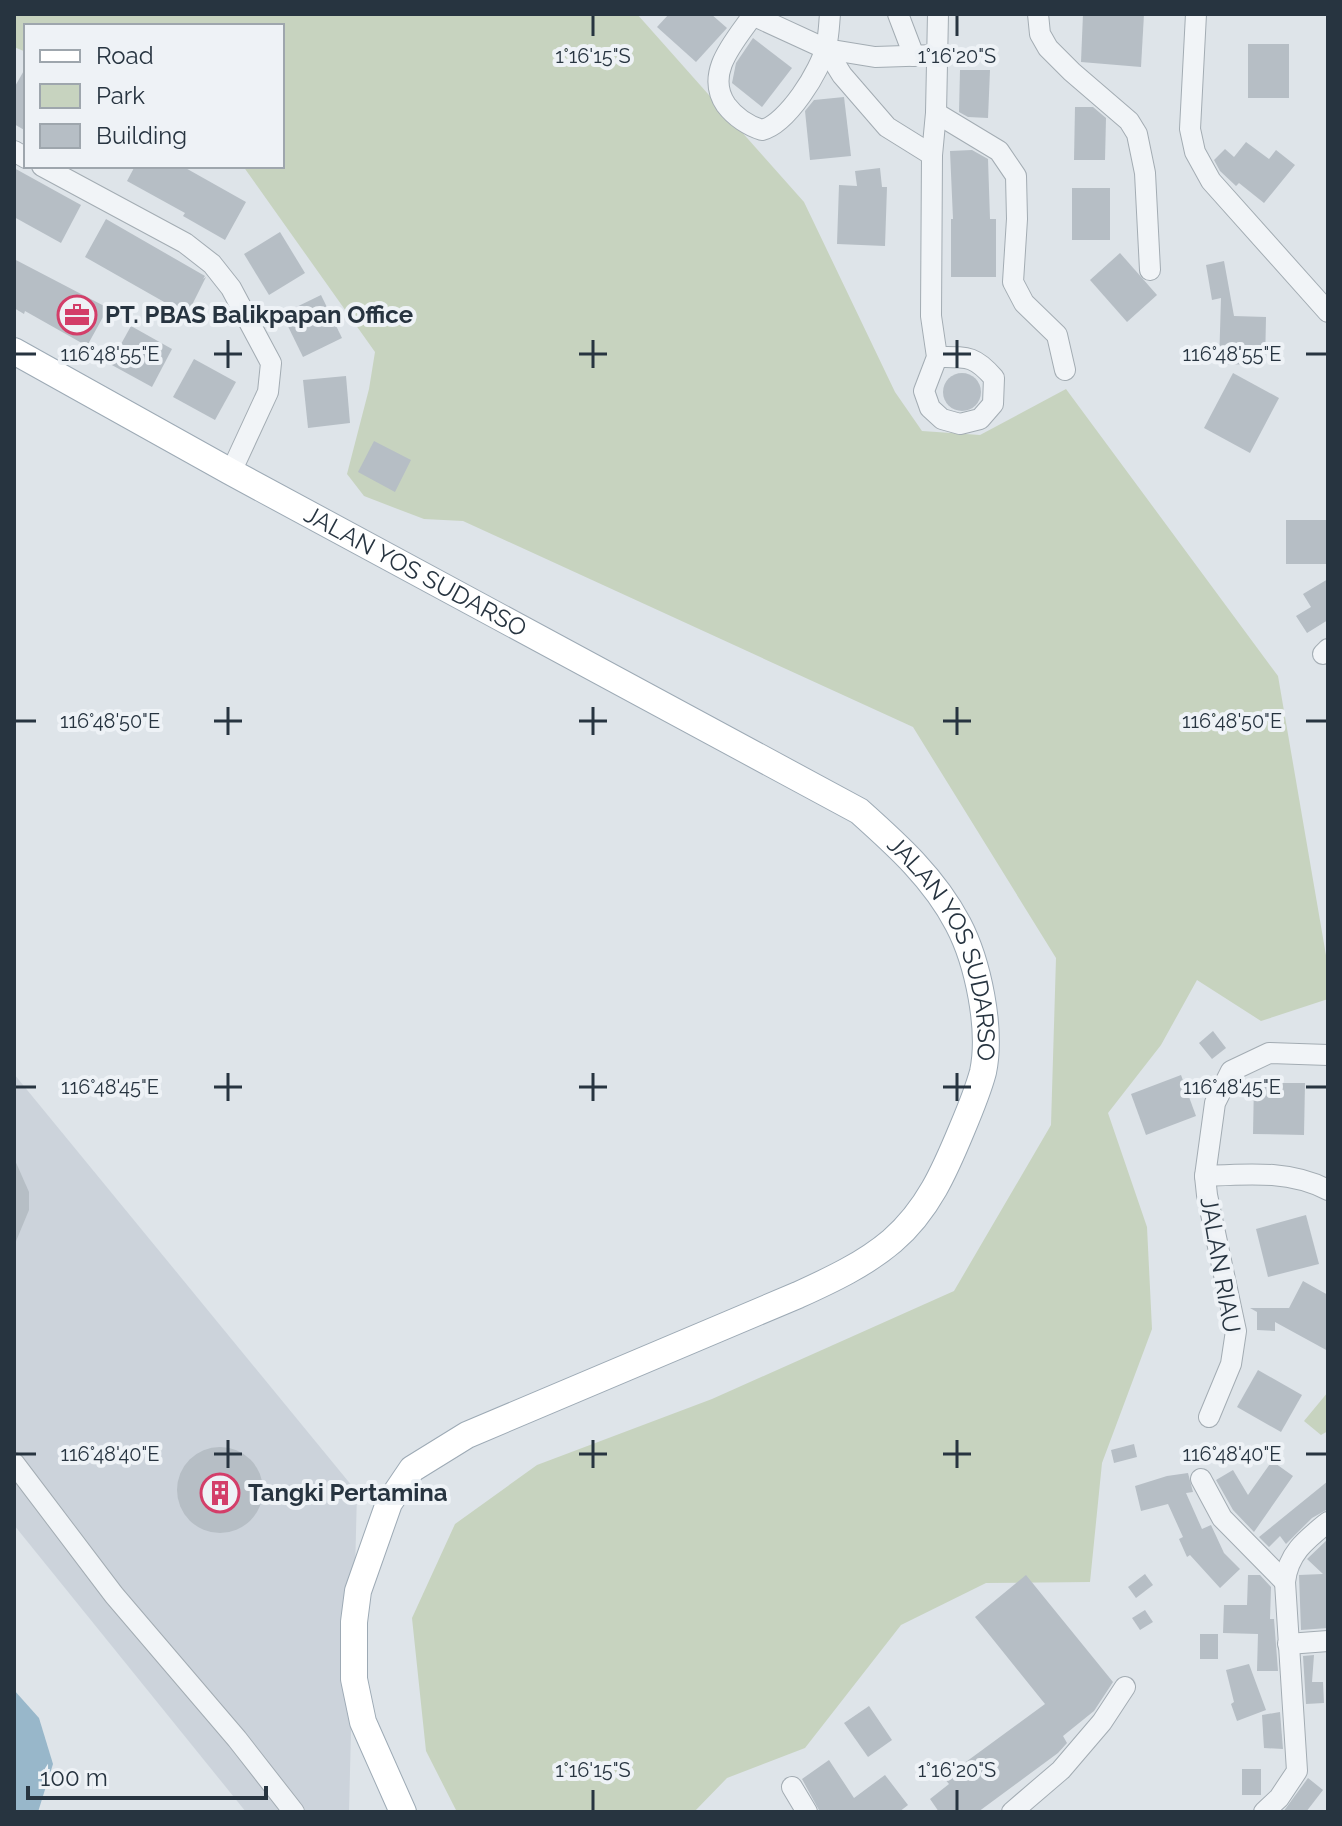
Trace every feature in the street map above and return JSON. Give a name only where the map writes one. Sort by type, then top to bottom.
[{"type":"main road","name":"JALAN YOS SUDARSO","points":[[14,351],[231,472],[859,811],[906,853],[934,886],[959,926],[975,969],[984,1015],[983,1069],[946,1169],[926,1204],[893,1240],[846,1273],[741,1321],[467,1435],[412,1469],[389,1503],[358,1591],[354,1622],[354,1679],[363,1722],[403,1812]]},
{"type":"street","points":[[830,14],[826,49],[796,105],[769,129],[757,129],[734,115],[719,94],[718,84],[725,55],[752,15],[826,49],[875,57],[936,55]]},
{"type":"street","points":[[898,14],[914,56]]},
{"type":"street","points":[[937,357],[931,316],[932,155],[938,14]]},
{"type":"street","points":[[1038,14],[1040,34],[1048,48],[1129,121],[1137,134],[1145,173],[1150,270]]},
{"type":"street","points":[[1196,14],[1190,129],[1195,152],[1211,181],[1328,312]]},
{"type":"street","points":[[826,49],[842,75],[887,127],[932,155]]},
{"type":"street","points":[[936,113],[999,151],[1016,176],[1013,282],[1024,303],[1057,335],[1065,370]]},
{"type":"street","points":[[46,168],[185,243],[212,264],[231,288],[271,363],[268,392],[231,472]]},
{"type":"street","name":"JALAN RIAU","points":[[1209,1417],[1231,1364],[1236,1331],[1205,1176],[1215,1103],[1231,1071],[1269,1053],[1328,1055]]},
{"type":"street","points":[[1205,1176],[1290,1176],[1328,1190]]},
{"type":"street","points":[[14,1463],[114,1595],[237,1739],[294,1812]]},
{"type":"street","points":[[1201,1479],[1222,1518],[1285,1582]]},
{"type":"street","points":[[1264,1812],[1279,1798],[1297,1771],[1286,1566],[1297,1548],[1328,1522]]},
{"type":"street","points":[[1288,1644],[1328,1641]]},
{"type":"street","points":[[1012,1812],[1061,1770],[1102,1722],[1125,1687]]},
{"type":"street","points":[[792,1787],[807,1812]]},
{"type":"shaded area","points":[[14,1074],[357,1492],[349,1812],[246,1812],[14,1525]]},
{"type":"green space","points":[[14,14],[637,14],[804,202],[895,392],[922,431],[980,435],[1066,389],[1278,676],[1328,967],[1328,999],[1261,1021],[1197,980],[1161,1045],[1108,1113],[1147,1227],[1152,1329],[1102,1463],[1090,1582],[986,1583],[901,1625],[805,1748],[727,1778],[694,1812],[457,1812],[426,1751],[412,1618],[455,1524],[537,1465],[712,1399],[954,1291],[1051,1125],[1056,958],[913,727],[463,521],[424,519],[364,496],[347,474],[369,389],[375,352],[244,168],[284,168],[284,24],[24,24],[24,51],[14,47]]},
{"type":"green space","points":[[1328,1392],[1328,1431],[1321,1435],[1304,1421]]},
{"type":"water","points":[[14,1690],[39,1718],[53,1764],[38,1812],[14,1812]]},
{"type":"building","points":[[669,14],[711,14],[727,28],[696,62],[657,27]]},
{"type":"building","points":[[1083,14],[1144,14],[1141,67],[1081,62]]},
{"type":"building","points":[[753,38],[792,68],[762,107],[732,83],[736,63]]},
{"type":"building","points":[[1248,44],[1289,44],[1289,98],[1248,98]]},
{"type":"building","points":[[24,70],[24,130],[14,124],[14,88]]},
{"type":"building","points":[[960,70],[990,70],[988,118],[968,117],[959,112]]},
{"type":"building","points":[[844,97],[851,156],[810,160],[805,111],[814,100]]},
{"type":"building","points":[[1075,107],[1093,107],[1106,118],[1105,160],[1074,160]]},
{"type":"building","points":[[1246,142],[1269,159],[1276,150],[1295,165],[1264,203],[1239,183],[1236,186],[1220,171],[1214,160],[1225,149],[1234,157]]},
{"type":"building","points":[[972,150],[988,159],[990,219],[996,219],[996,277],[951,277],[953,219],[950,151]]},
{"type":"building","points":[[14,168],[81,205],[61,243],[14,217]]},
{"type":"building","points":[[134,168],[186,168],[246,202],[225,240],[183,216],[185,213],[127,181]]},
{"type":"building","points":[[880,168],[882,187],[887,187],[885,246],[837,244],[839,185],[857,186],[855,171]]},
{"type":"building","points":[[1072,188],[1110,188],[1110,240],[1072,240]]},
{"type":"building","points":[[106,219],[205,276],[203,279],[206,277],[187,315],[85,257]]},
{"type":"building","points":[[280,232],[305,273],[269,295],[244,254]]},
{"type":"building","points":[[1120,253],[1157,295],[1127,322],[1090,280]]},
{"type":"building","points":[[14,259],[108,308],[87,346],[25,311],[24,314],[14,308]]},
{"type":"building","points":[[1224,261],[1234,316],[1266,317],[1265,365],[1219,364],[1221,298],[1212,300],[1206,265]]},
{"type":"building","points":[[321,295],[342,338],[303,357],[282,314]]},
{"type":"building","points":[[131,326],[172,349],[152,387],[110,364]]},
{"type":"building","points":[[194,359],[236,382],[215,420],[173,397]]},
{"type":"building","points":[[962,373],[975,379],[981,392],[975,405],[962,411],[949,405],[943,392],[949,379]]},
{"type":"building","points":[[1233,373],[1279,398],[1250,453],[1204,428]]},
{"type":"building","points":[[346,376],[350,423],[308,428],[303,380]]},
{"type":"building","points":[[374,441],[411,460],[395,492],[358,472]]},
{"type":"building","points":[[1286,520],[1326,520],[1326,564],[1286,564]]},
{"type":"building","points":[[1328,579],[1328,620],[1307,633],[1296,616],[1311,607],[1303,594]]},
{"type":"building","points":[[1213,1031],[1226,1048],[1212,1059],[1199,1043]]},
{"type":"building","points":[[1181,1075],[1196,1116],[1146,1135],[1131,1094]]},
{"type":"building","points":[[1254,1083],[1305,1083],[1304,1135],[1253,1134]]},
{"type":"building","points":[[14,1158],[29,1192],[29,1210],[14,1246]]},
{"type":"building","points":[[1306,1215],[1319,1264],[1268,1277],[1256,1229]]},
{"type":"building","points":[[1303,1281],[1328,1295],[1328,1351],[1275,1322],[1275,1331],[1257,1330],[1257,1312],[1250,1308],[1289,1308]]},
{"type":"building","points":[[1258,1370],[1302,1395],[1281,1432],[1237,1407]]},
{"type":"building","points":[[1134,1444],[1137,1457],[1114,1463],[1111,1450]]},
{"type":"building","name":"Tangki Pertamina","points":[[220,1447],[237,1450],[251,1459],[260,1473],[263,1490],[260,1507],[251,1521],[237,1530],[220,1533],[203,1530],[189,1521],[180,1507],[177,1490],[180,1473],[189,1459],[203,1450]]},
{"type":"building","points":[[1272,1461],[1293,1476],[1254,1532],[1233,1510],[1216,1480],[1233,1470],[1248,1495]]},
{"type":"building","points":[[1188,1473],[1193,1492],[1186,1493],[1202,1529],[1211,1525],[1224,1553],[1240,1569],[1220,1588],[1190,1555],[1187,1557],[1179,1539],[1183,1537],[1168,1504],[1141,1511],[1135,1486]]},
{"type":"building","points":[[1328,1481],[1328,1509],[1312,1518],[1286,1544],[1280,1536],[1269,1547],[1259,1537]]},
{"type":"building","points":[[1328,1539],[1328,1628],[1301,1630],[1299,1575],[1323,1574],[1307,1559]]},
{"type":"building","points":[[1145,1574],[1153,1585],[1136,1598],[1128,1587]]},
{"type":"building","points":[[1026,1575],[1113,1682],[1094,1711],[1063,1736],[1067,1743],[1058,1753],[978,1812],[939,1812],[930,1799],[949,1784],[944,1778],[1045,1704],[975,1617]]},
{"type":"building","points":[[1248,1575],[1260,1575],[1271,1587],[1270,1619],[1274,1619],[1278,1671],[1257,1671],[1258,1634],[1223,1633],[1224,1605],[1247,1605]]},
{"type":"building","points":[[1145,1610],[1153,1622],[1140,1630],[1132,1618]]},
{"type":"building","points":[[1200,1634],[1218,1634],[1218,1659],[1200,1659]]},
{"type":"building","points":[[1314,1655],[1312,1682],[1323,1682],[1324,1703],[1306,1704],[1303,1656]]},
{"type":"building","points":[[1249,1664],[1266,1710],[1237,1721],[1226,1670]]},
{"type":"building","points":[[869,1706],[892,1740],[868,1757],[844,1723]]},
{"type":"building","points":[[1280,1712],[1283,1749],[1264,1748],[1262,1715]]},
{"type":"building","points":[[829,1760],[854,1798],[885,1775],[908,1805],[899,1812],[820,1812],[802,1779]]},
{"type":"building","points":[[1242,1769],[1261,1769],[1261,1795],[1242,1795]]},
{"type":"building","points":[[1308,1778],[1323,1790],[1306,1812],[1283,1812]]},
{"type":"place","name":"PT. PBAS Balikpapan Office","points":[[77,315]]},
{"type":"place","name":"Tangki Pertamina","points":[[220,1493]]}]
